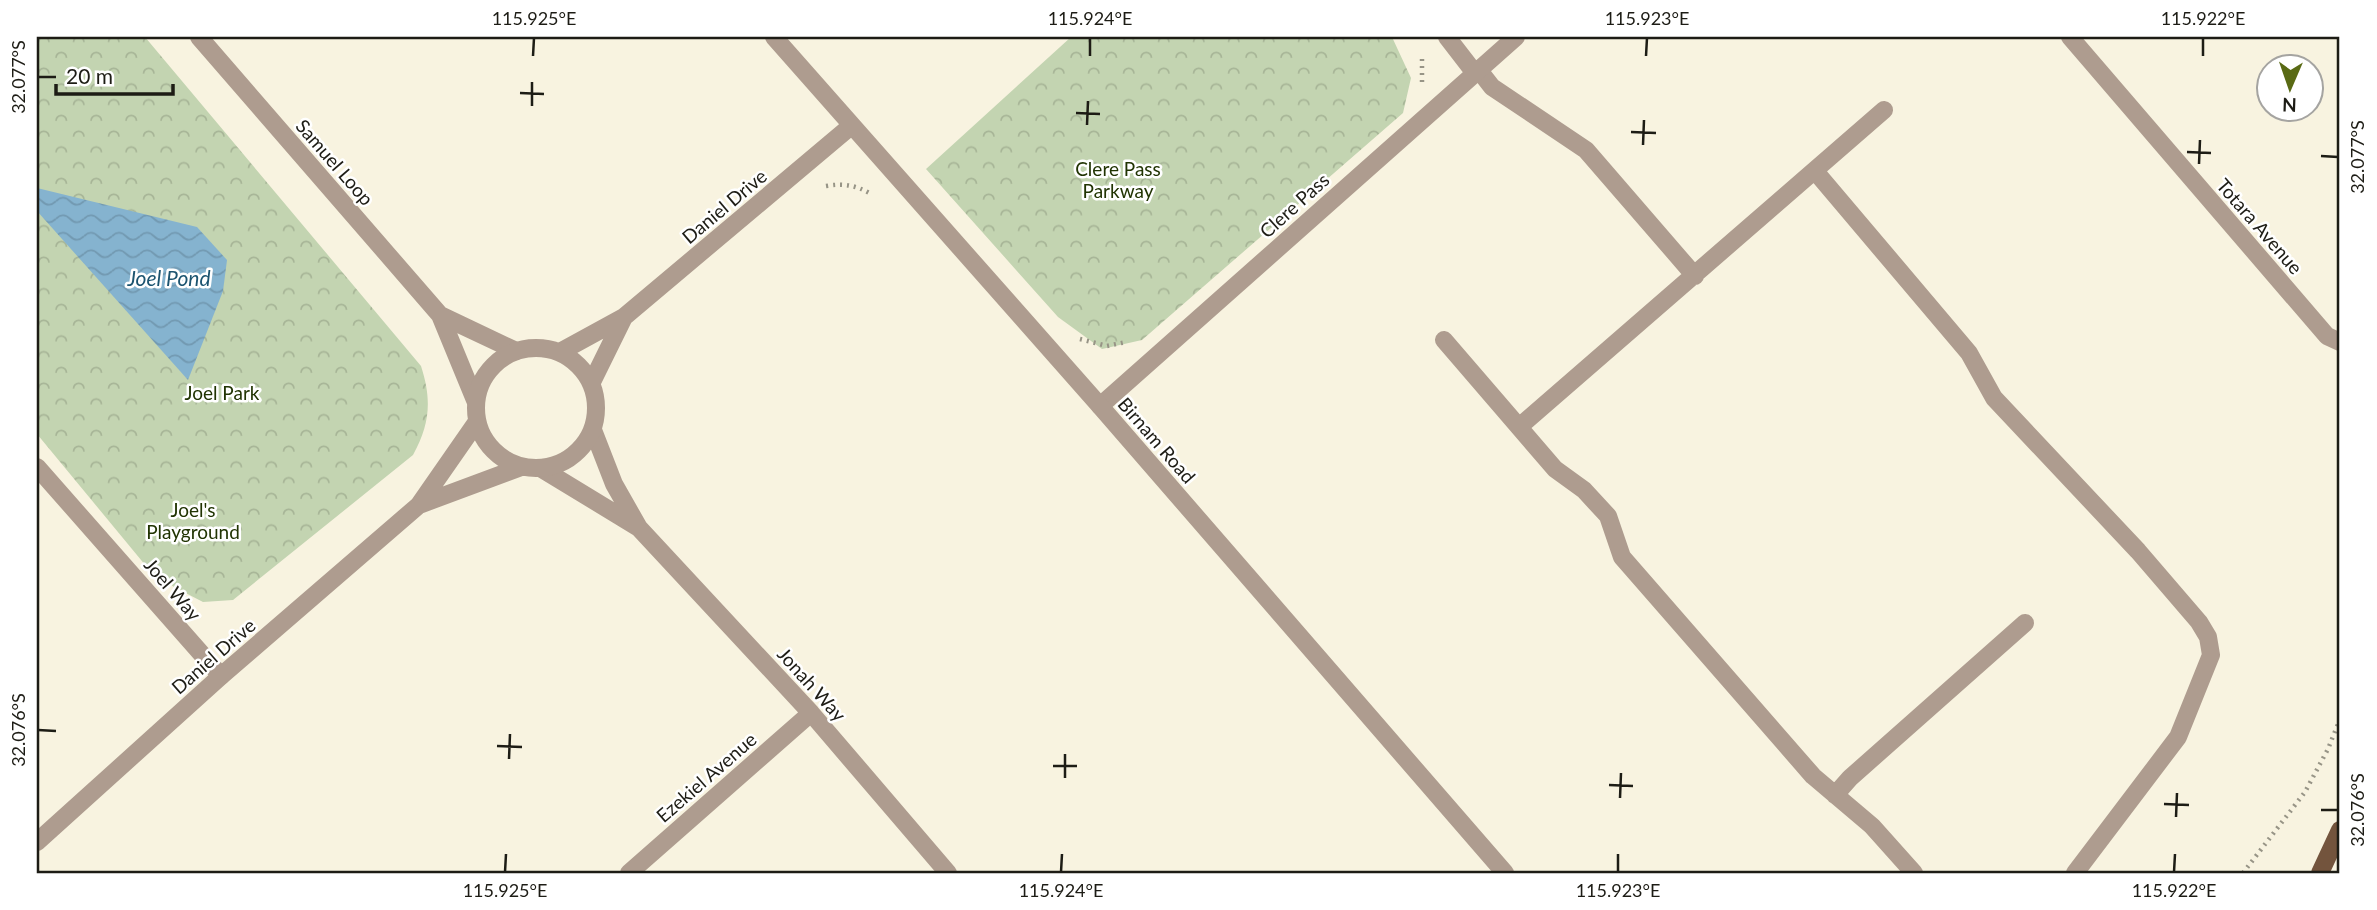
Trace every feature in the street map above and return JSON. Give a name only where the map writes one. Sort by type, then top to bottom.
[{"type":"main road","points":[[2320,873],[2340,830]]},
{"type":"street","name":"Samuel Loop","points":[[199,37],[440,315],[475,400]]},
{"type":"street","name":"Birnam Road","points":[[774,37],[1505,873]]},
{"type":"street","points":[[1447,37],[1492,87],[1586,150],[1695,276]]},
{"type":"street","name":"Clere Pass","points":[[1100,407],[1516,37]]},
{"type":"street","name":"Totara Avenue","points":[[2070,37],[2327,336],[2340,342]]},
{"type":"street","points":[[1519,427],[1884,110]]},
{"type":"street","name":"Daniel Drive","points":[[560,352],[624,317],[851,126]]},
{"type":"street","points":[[1815,171],[1969,353],[1994,398],[2138,551],[2199,622],[2208,637],[2211,655],[2178,737],[2075,873]]},
{"type":"street","name":"Samuel Loop","points":[[440,315],[516,351]]},
{"type":"street","name":"Daniel Drive","points":[[592,384],[624,317]]},
{"type":"street","points":[[1444,340],[1555,469],[1584,490],[1608,516],[1622,557],[1813,776],[1872,826],[1914,873]]},
{"type":"street","points":[[476,423],[475,400],[483,378],[497,361],[516,351],[538,348],[560,352],[578,365],[592,384],[597,407],[593,430],[580,450],[563,462],[542,469]]},
{"type":"street","name":"Daniel Drive","points":[[476,423],[485,443],[501,458],[521,467],[542,469]]},
{"type":"street","name":"Daniel Drive","points":[[37,842],[221,676],[419,505],[476,423]]},
{"type":"street","name":"Jonah Way","points":[[593,430],[614,484],[639,528],[811,713],[948,873]]},
{"type":"street","name":"Joel Way","points":[[37,467],[221,676]]},
{"type":"street","name":"Daniel Drive","points":[[419,505],[521,467]]},
{"type":"street","name":"Jonah Way","points":[[542,469],[639,528]]},
{"type":"street","points":[[1835,795],[1850,778],[2025,623]]},
{"type":"street","name":"Ezekiel Avenue","points":[[629,873],[811,713]]},
{"type":"path","points":[[1416,92],[1422,84],[1424,62],[1421,50]]},
{"type":"path","points":[[1046,345],[1065,327],[1076,338],[1108,346],[1136,340]]},
{"type":"path","points":[[2243,873],[2305,792],[2328,749],[2340,719]]},
{"type":"green space","name":"Joel Park","points":[[37,37],[145,37],[421,366],[427,390],[428,412],[423,433],[413,455],[233,600],[203,602],[174,587],[146,566],[37,434]]},
{"type":"green space","name":"Clere Pass Parkway","points":[[1071,37],[1392,37],[1411,78],[1403,113],[1142,340],[1102,349],[1058,317],[926,169]]},
{"type":"water","name":"Joel Pond","points":[[37,188],[197,227],[227,260],[223,291],[188,380],[37,211]]},
{"type":"park label","name":"Joel's Playground","points":[[193,520]]}]
